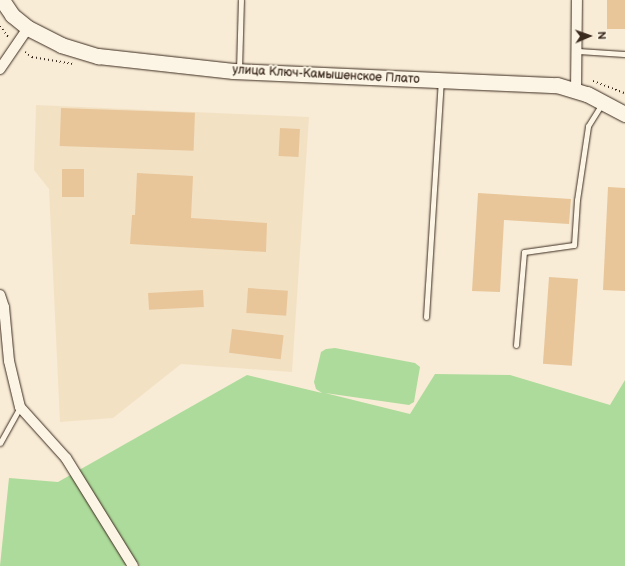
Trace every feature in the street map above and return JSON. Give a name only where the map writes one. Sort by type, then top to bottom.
[{"type":"main road","name":"улица Ключ-Камышенское Плато","points":[[2,0],[12,15],[28,28],[60,45],[98,56],[239,71],[557,85],[604,102],[625,114]]},
{"type":"street","points":[[576,91],[577,0]]},
{"type":"street","points":[[0,70],[28,28]]},
{"type":"street","points":[[0,296],[4,307],[9,362],[20,408],[66,458],[133,566]]},
{"type":"lane","points":[[239,71],[241,0]]},
{"type":"lane","points":[[577,51],[625,54]]},
{"type":"lane","points":[[426,317],[441,80]]},
{"type":"lane","points":[[516,345],[524,252],[574,245],[577,200],[588,126],[604,102]]},
{"type":"lane","points":[[0,443],[20,408]]},
{"type":"shaded area","points":[[36,105],[309,117],[292,372],[181,364],[113,418],[60,422],[49,189],[34,170]]},
{"type":"green space","points":[[335,348],[415,363],[420,367],[414,402],[409,405],[325,393],[410,414],[435,374],[510,375],[610,405],[625,380],[625,566],[139,566],[138,562],[123,566],[0,566],[9,478],[58,482],[247,375],[322,393],[316,389],[314,382],[321,352],[326,349]]},
{"type":"building","points":[[607,0],[625,0],[625,29],[607,29]]},
{"type":"building","points":[[61,108],[195,113],[194,151],[60,146]]},
{"type":"building","points":[[280,128],[300,129],[299,157],[279,156]]},
{"type":"building","points":[[62,169],[84,169],[84,197],[62,197]]},
{"type":"building","points":[[137,173],[193,176],[191,218],[267,223],[266,252],[130,244],[132,215],[135,215]]},
{"type":"building","points":[[608,187],[625,188],[625,291],[603,290]]},
{"type":"building","points":[[478,193],[571,199],[569,224],[504,220],[500,292],[472,291]]},
{"type":"building","points":[[549,277],[578,279],[572,366],[543,364]]},
{"type":"building","points":[[248,288],[288,291],[286,316],[246,313]]},
{"type":"building","points":[[203,290],[204,307],[149,310],[148,293]]},
{"type":"building","points":[[232,329],[284,335],[281,359],[229,353]]}]
